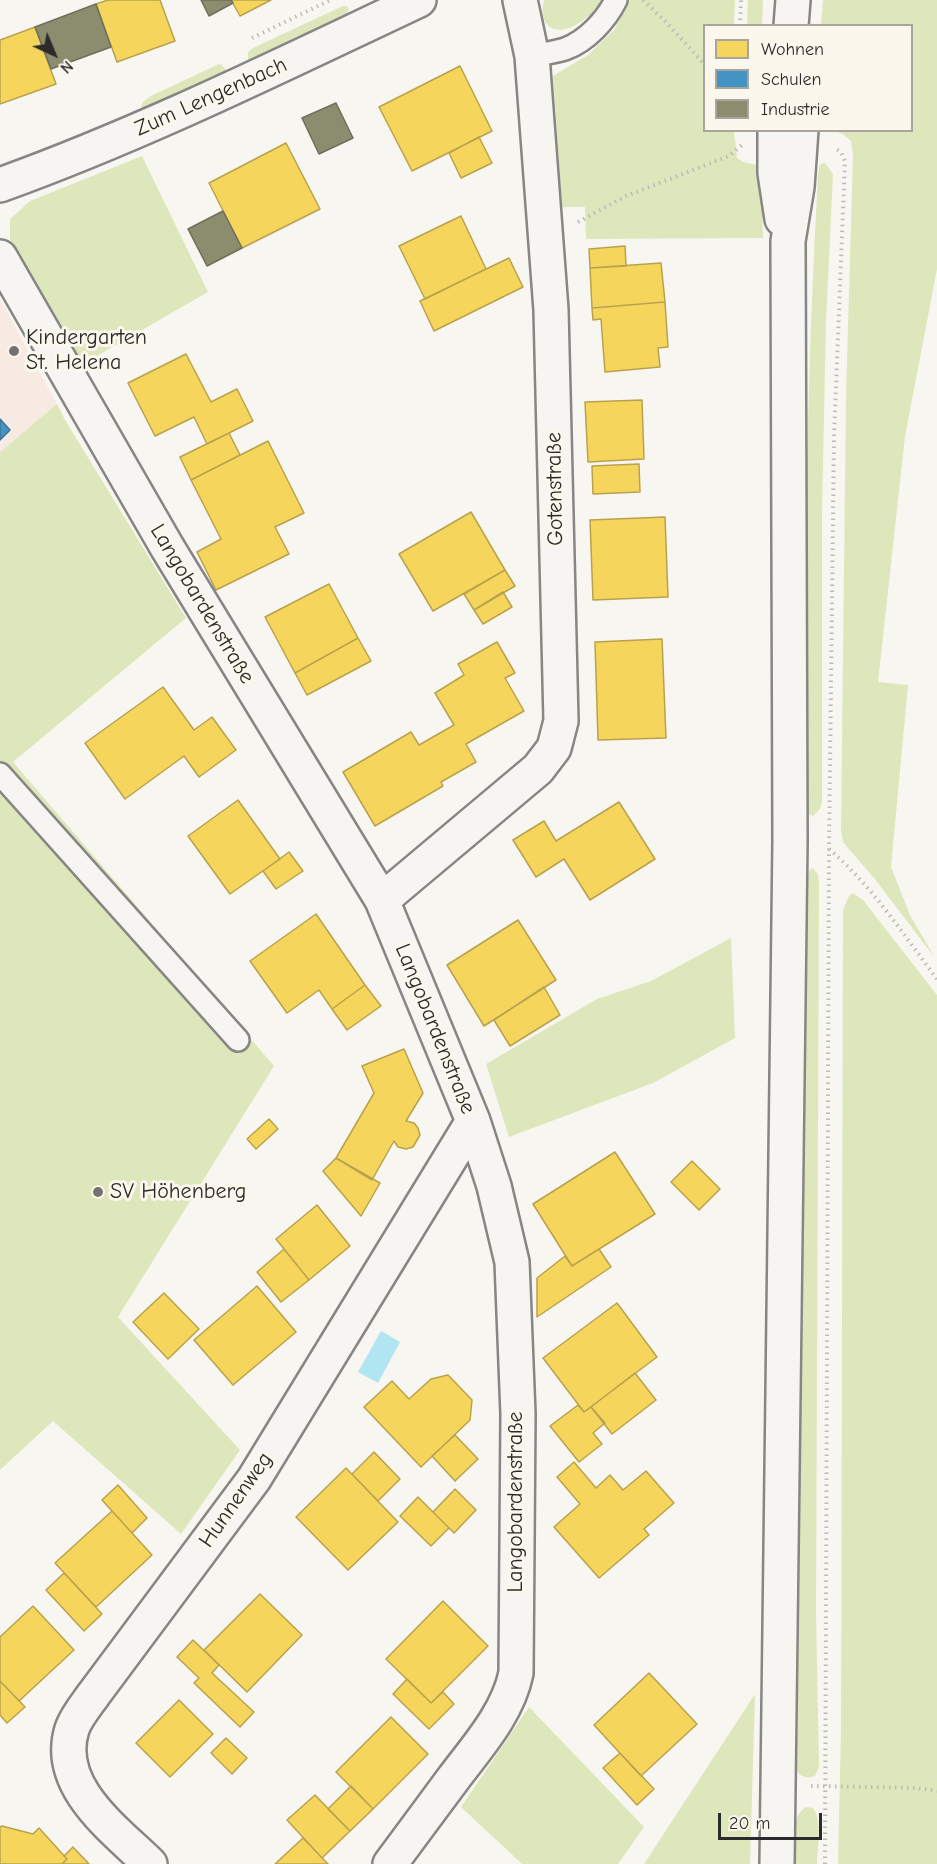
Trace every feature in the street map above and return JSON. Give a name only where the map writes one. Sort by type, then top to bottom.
[{"type":"street","name":"Zum Lengenbach","points":[[0,185],[159,121],[419,0]]},
{"type":"street","name":"Gotenstraße","points":[[382,900],[538,769],[554,748],[561,721],[551,310],[532,56],[520,0]]},
{"type":"street","points":[[792,24],[793,0]]},
{"type":"street","points":[[777,1864],[790,841],[788,241],[797,188],[801,132]]},
{"type":"street","points":[[761,136],[788,241]]},
{"type":"street","name":"Langobardenstraße","points":[[0,257],[167,547],[382,900],[473,1121],[494,1186],[512,1262],[518,1414],[516,1673],[506,1704],[390,1864]]},
{"type":"street","name":"Hunnenweg","points":[[150,1864],[99,1814],[80,1789],[70,1769],[68,1750],[72,1727],[254,1479],[473,1121]]},
{"type":"lane","points":[[532,56],[565,49],[583,39],[600,24],[616,0]]},
{"type":"lane","points":[[0,774],[238,1040]]},
{"type":"path","points":[[643,0],[703,62]]},
{"type":"path","points":[[740,24],[741,0]]},
{"type":"path","points":[[546,242],[626,196],[729,156],[761,136]]},
{"type":"path","points":[[825,1864],[829,849],[834,436],[845,161],[841,153],[830,147]]},
{"type":"path","points":[[829,849],[848,865],[872,893],[937,979]]},
{"type":"path","points":[[826,1785],[937,1791]]},
{"type":"shaded area","name":"Kindergarten St. Helena","points":[[0,299],[57,404],[0,452]]},
{"type":"green space","points":[[544,0],[603,0],[582,21],[563,30],[550,27],[546,23],[543,17]]},
{"type":"green space","points":[[630,0],[735,0],[734,24],[703,24],[703,132],[734,132],[737,158],[757,165],[761,171],[763,238],[586,239],[585,207],[562,207],[553,76],[588,55],[614,30]]},
{"type":"green space","points":[[748,0],[763,0],[762,24],[747,24]]},
{"type":"green space","points":[[823,0],[937,0],[937,269],[905,436],[878,682],[908,685],[891,867],[910,915],[935,958],[874,878],[843,842],[841,829],[846,396],[853,156],[851,141],[837,132],[913,132],[913,24],[821,24]]},
{"type":"green space","points":[[347,6],[349,10],[343,19],[252,63],[248,60],[248,52],[253,48]]},
{"type":"green space","points":[[219,64],[226,70],[223,75],[144,110],[141,106],[153,95]]},
{"type":"green space","points":[[142,156],[208,292],[83,364],[10,240],[10,219],[30,201]]},
{"type":"green space","points":[[825,163],[833,174],[826,321],[822,513],[822,802],[820,809],[813,816],[803,809],[806,491],[818,174],[820,164]]},
{"type":"green space","name":"SV Höhenberg","points":[[57,404],[186,618],[13,762],[274,1066],[118,1317],[240,1450],[181,1534],[53,1421],[0,1470],[0,452]]},
{"type":"green space","points":[[812,868],[818,874],[819,883],[816,1612],[819,1767],[815,1776],[810,1777],[802,1776],[797,1771],[805,875]]},
{"type":"green space","points":[[853,893],[863,900],[937,995],[937,1864],[838,1864],[841,1730],[843,910],[849,896]]},
{"type":"green space","points":[[731,938],[735,1038],[653,1083],[509,1137],[486,1064],[597,999],[651,981]]},
{"type":"green space","points":[[755,1694],[750,1864],[644,1864]]},
{"type":"green space","points":[[529,1707],[644,1827],[618,1864],[522,1864],[461,1807]]},
{"type":"green space","points":[[806,1807],[813,1808],[818,1820],[817,1864],[794,1864],[795,1825],[797,1818]]},
{"type":"water","points":[[381,1331],[400,1342],[378,1383],[358,1372]]},
{"type":"building: Wohnen","points":[[108,0],[160,0],[175,41],[117,62],[96,4]]},
{"type":"building: Wohnen","points":[[231,0],[271,0],[240,16]]},
{"type":"building: Wohnen","points":[[35,27],[56,84],[0,104],[0,40]]},
{"type":"building: Wohnen","points":[[460,66],[492,131],[412,171],[379,107]]},
{"type":"building: Wohnen","points":[[479,137],[492,163],[461,178],[449,153]]},
{"type":"building: Wohnen","points":[[286,143],[320,209],[242,248],[209,183]]},
{"type":"building: Wohnen","points":[[461,216],[486,269],[425,299],[399,246]]},
{"type":"building: Wohnen","points":[[625,246],[626,266],[590,268],[589,249]]},
{"type":"building: Wohnen","points":[[509,258],[523,287],[434,331],[420,301]]},
{"type":"building: Wohnen","points":[[661,263],[665,302],[592,308],[590,268]]},
{"type":"building: Wohnen","points":[[665,302],[668,347],[658,348],[660,367],[605,372],[601,319],[593,320],[592,308]]},
{"type":"building: Wohnen","points":[[186,354],[211,402],[237,389],[253,421],[207,444],[194,417],[155,436],[128,383]]},
{"type":"building: Wohnen","points":[[642,400],[644,459],[588,462],[585,402]]},
{"type":"building: Wohnen","points":[[229,433],[240,455],[191,480],[180,457]]},
{"type":"building: Wohnen","points":[[268,441],[304,513],[275,527],[289,554],[216,590],[197,552],[221,539],[191,480]]},
{"type":"building: Wohnen","points":[[639,464],[640,492],[593,494],[592,466]]},
{"type":"building: Wohnen","points":[[471,512],[505,570],[433,611],[399,554]]},
{"type":"building: Wohnen","points":[[665,517],[668,597],[593,600],[590,520]]},
{"type":"building: Wohnen","points":[[505,570],[515,586],[474,610],[464,594]]},
{"type":"building: Wohnen","points":[[329,584],[358,638],[295,673],[265,617]]},
{"type":"building: Wohnen","points":[[503,592],[512,607],[483,624],[474,610]]},
{"type":"building: Wohnen","points":[[358,638],[371,661],[307,695],[295,673]]},
{"type":"building: Wohnen","points":[[662,639],[666,738],[598,740],[595,642]]},
{"type":"building: Wohnen","points":[[497,642],[515,673],[505,678],[524,711],[466,744],[476,762],[441,782],[443,786],[375,826],[343,772],[411,732],[419,745],[454,725],[435,693],[464,675],[458,664]]},
{"type":"building: Wohnen","points":[[163,687],[194,730],[212,717],[236,750],[199,777],[184,756],[125,799],[85,743]]},
{"type":"building: Wohnen","points":[[238,800],[280,859],[230,894],[188,836]]},
{"type":"building: Wohnen","points":[[619,802],[655,859],[590,900],[564,859],[536,877],[513,840],[544,821],[556,841]]},
{"type":"building: Wohnen","points":[[289,852],[303,871],[276,889],[263,871]]},
{"type":"building: Wohnen","points":[[316,914],[365,985],[332,1009],[319,990],[287,1013],[250,961]]},
{"type":"building: Wohnen","points":[[518,920],[556,980],[484,1026],[447,965]]},
{"type":"building: Wohnen","points":[[365,985],[381,1006],[347,1030],[332,1009]]},
{"type":"building: Wohnen","points":[[544,987],[560,1015],[510,1046],[494,1020]]},
{"type":"building: Wohnen","points":[[404,1049],[423,1093],[406,1121],[414,1123],[420,1135],[413,1147],[406,1149],[398,1147],[394,1141],[372,1180],[336,1158],[374,1093],[362,1066]]},
{"type":"building: Wohnen","points":[[269,1119],[278,1129],[256,1149],[247,1139]]},
{"type":"building: Wohnen","points":[[615,1152],[655,1214],[572,1266],[533,1204]]},
{"type":"building: Wohnen","points":[[336,1158],[380,1183],[361,1216],[323,1171]]},
{"type":"building: Wohnen","points":[[692,1161],[720,1189],[699,1210],[671,1182]]},
{"type":"building: Wohnen","points":[[317,1205],[350,1246],[309,1280],[276,1239]]},
{"type":"building: Wohnen","points":[[284,1249],[309,1280],[281,1302],[257,1272]]},
{"type":"building: Wohnen","points":[[599,1249],[611,1267],[537,1317],[537,1278],[565,1256],[572,1266]]},
{"type":"building: Wohnen","points":[[257,1286],[296,1332],[233,1385],[194,1340]]},
{"type":"building: Wohnen","points":[[164,1293],[199,1329],[168,1359],[133,1322]]},
{"type":"building: Wohnen","points":[[617,1303],[657,1357],[584,1412],[543,1358]]},
{"type":"building: Wohnen","points":[[635,1373],[656,1400],[612,1434],[591,1407]]},
{"type":"building: Wohnen","points":[[448,1375],[472,1400],[470,1420],[421,1467],[364,1407],[392,1381],[409,1399],[431,1379]]},
{"type":"building: Wohnen","points":[[578,1405],[584,1412],[591,1407],[605,1423],[593,1433],[602,1444],[579,1462],[550,1426]]},
{"type":"building: Wohnen","points":[[455,1435],[478,1459],[455,1481],[432,1456]]},
{"type":"building: Wohnen","points":[[374,1452],[400,1479],[378,1501],[352,1474]]},
{"type":"building: Wohnen","points":[[574,1462],[596,1488],[610,1475],[623,1490],[646,1471],[674,1503],[644,1529],[649,1535],[599,1578],[554,1527],[580,1504],[557,1477]]},
{"type":"building: Wohnen","points":[[346,1468],[398,1522],[348,1570],[296,1517]]},
{"type":"building: Wohnen","points":[[118,1485],[147,1518],[132,1533],[102,1500]]},
{"type":"building: Wohnen","points":[[455,1489],[476,1510],[454,1533],[433,1512]]},
{"type":"building: Wohnen","points":[[418,1497],[449,1528],[431,1546],[400,1516]]},
{"type":"building: Wohnen","points":[[112,1511],[152,1555],[96,1607],[55,1563]]},
{"type":"building: Wohnen","points":[[64,1573],[102,1614],[84,1631],[46,1590]]},
{"type":"building: Wohnen","points":[[260,1594],[302,1635],[247,1692],[204,1650]]},
{"type":"building: Wohnen","points":[[443,1601],[488,1646],[431,1703],[386,1659]]},
{"type":"building: Wohnen","points":[[33,1606],[74,1650],[19,1701],[0,1681],[0,1637]]},
{"type":"building: Wohnen","points":[[193,1640],[219,1665],[212,1673],[254,1712],[240,1727],[194,1683],[199,1678],[177,1657]]},
{"type":"building: Wohnen","points":[[649,1673],[697,1724],[641,1776],[594,1725]]},
{"type":"building: Wohnen","points":[[407,1679],[431,1703],[443,1692],[454,1704],[429,1729],[393,1694]]},
{"type":"building: Wohnen","points":[[0,1681],[25,1707],[7,1723],[0,1715]]},
{"type":"building: Wohnen","points":[[179,1700],[213,1734],[170,1777],[136,1743]]},
{"type":"building: Wohnen","points":[[391,1717],[428,1754],[373,1809],[336,1772]]},
{"type":"building: Wohnen","points":[[226,1738],[247,1758],[232,1774],[211,1753]]},
{"type":"building: Wohnen","points":[[620,1753],[654,1789],[637,1805],[603,1768]]},
{"type":"building: Wohnen","points":[[351,1786],[373,1809],[350,1831],[328,1809]]},
{"type":"building: Wohnen","points":[[315,1795],[350,1831],[322,1858],[287,1820]]},
{"type":"building: Wohnen","points":[[0,1827],[33,1834],[39,1828],[67,1859],[62,1864],[0,1864]]},
{"type":"building: Wohnen","points":[[303,1838],[328,1864],[275,1864]]},
{"type":"building: Wohnen","points":[[73,1847],[89,1864],[62,1864],[67,1859],[64,1856]]},
{"type":"building: Schulen","points":[[0,419],[10,430],[0,440]]},
{"type":"building: Industrie","points":[[201,0],[231,0],[233,3],[209,16]]},
{"type":"building: Industrie","points":[[96,4],[111,47],[51,69],[35,27]]},
{"type":"building: Industrie","points":[[336,103],[353,138],[319,154],[302,118]]},
{"type":"building: Industrie","points":[[223,211],[242,248],[207,266],[188,229]]},
{"type":"place","name":"Kindergarten St. Helena","points":[[14,351]]},
{"type":"place","name":"SV Höhenberg","points":[[98,1192]]}]
